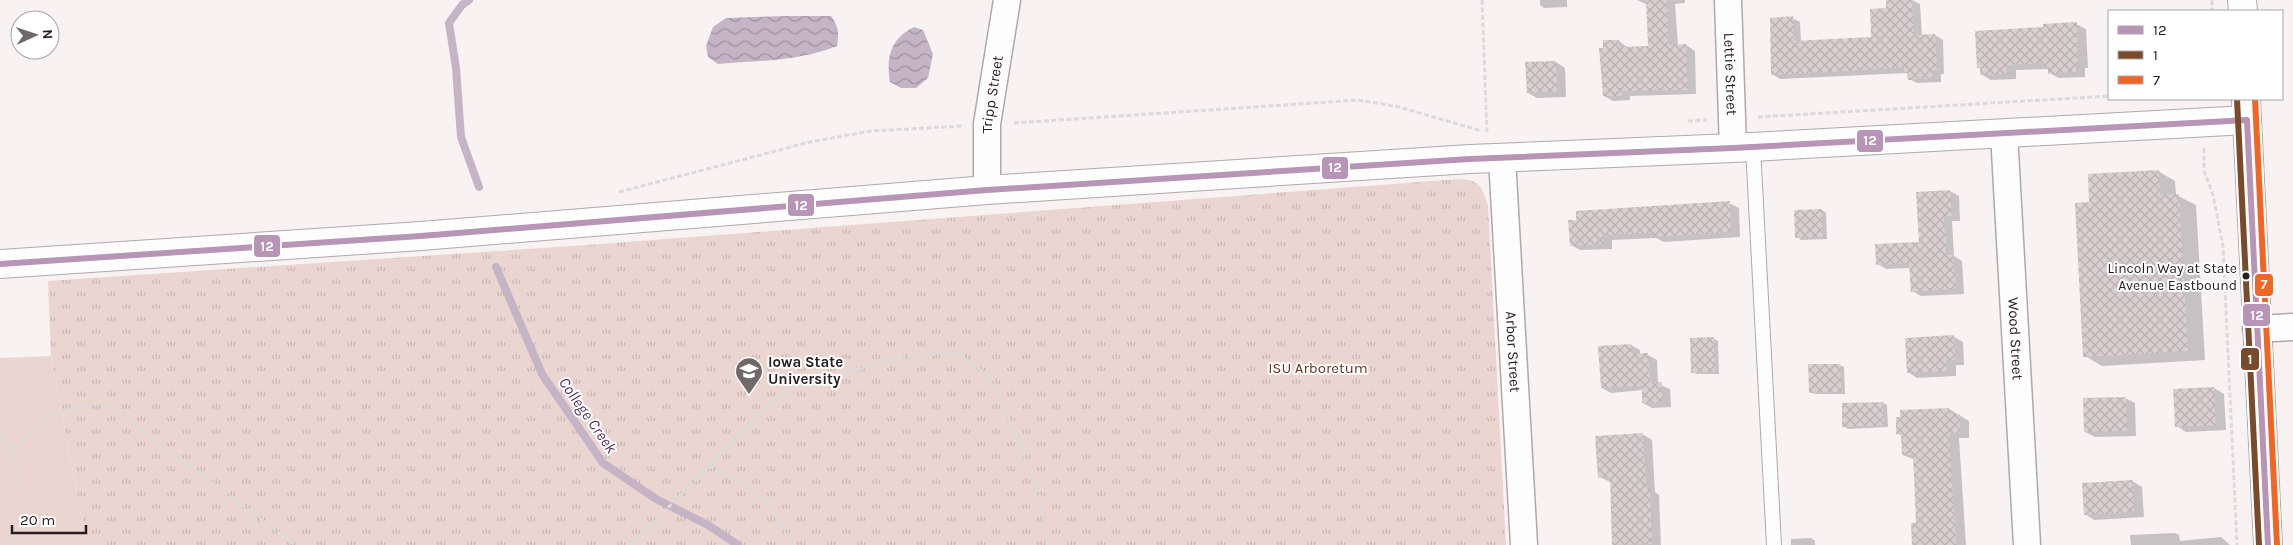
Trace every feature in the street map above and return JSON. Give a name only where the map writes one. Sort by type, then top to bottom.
[{"type":"street","name":"Tripp Street","points":[[987,190],[987,124],[1007,0]]},
{"type":"street","name":"Lettie Street","points":[[1728,0],[1743,148]]},
{"type":"street","points":[[0,264],[421,236],[1497,146],[1743,148],[2004,134],[2246,109],[2268,545]]},
{"type":"street","name":"Wood Street","points":[[2004,134],[2026,545]]},
{"type":"street","name":"Arbor Street","points":[[1497,146],[1524,545]]},
{"type":"street","points":[[2256,329],[2293,327]]},
{"type":"lane","points":[[1743,148],[1774,545]]},
{"type":"path","points":[[1482,0],[1487,133]]},
{"type":"path","points":[[1753,118],[2108,96]]},
{"type":"path","points":[[1013,123],[1358,100],[1399,106],[1487,133],[1497,146]]},
{"type":"path","points":[[1687,121],[1714,120]]},
{"type":"path","points":[[617,192],[810,142],[871,131],[968,126]]},
{"type":"path","points":[[2204,171],[2213,195],[2223,246],[2237,545]]},
{"type":"path","points":[[631,545],[772,402],[794,387],[902,357],[942,353],[962,356],[992,379],[1038,488],[1048,545]]},
{"type":"path","points":[[10,448],[21,442],[51,416],[89,403],[111,407],[295,545]]},
{"type":"path","points":[[0,436],[10,448],[17,463],[21,481],[22,545]]},
{"type":"path","points":[[709,466],[755,491],[774,512],[794,545]]},
{"type":"green space","name":"ISU Arboretum","points":[[1459,179],[1471,181],[1479,185],[1488,205],[1506,545],[87,545],[51,356],[48,281],[587,245]]},
{"type":"green space","points":[[51,356],[87,545],[0,545],[0,358]]},
{"type":"water","points":[[831,16],[838,30],[837,46],[808,55],[763,61],[718,64],[708,57],[706,46],[713,27],[726,18]]},
{"type":"water","points":[[914,27],[923,30],[933,54],[928,78],[916,88],[901,88],[890,82],[889,65],[891,50],[900,37]]},
{"type":"building","points":[[1646,0],[1667,0],[1669,45],[1686,44],[1688,90],[1621,91],[1622,96],[1603,96],[1599,48],[1603,48],[1603,40],[1619,40],[1619,47],[1648,46]]},
{"type":"building","points":[[1886,0],[1912,0],[1914,35],[1935,34],[1937,70],[1933,70],[1933,78],[1908,80],[1907,72],[1904,72],[1904,68],[1771,75],[1770,18],[1793,16],[1794,41],[1871,37],[1870,9],[1886,8]]},
{"type":"building","points":[[2077,22],[2078,64],[2076,64],[2076,72],[2048,74],[2048,66],[2045,66],[2045,63],[2006,65],[2007,74],[1980,75],[1980,68],[1977,68],[1975,31],[2043,27],[2043,24]]},
{"type":"building","points":[[1556,61],[1557,92],[1527,93],[1525,62]]},
{"type":"building","points":[[2159,170],[2160,195],[2179,194],[2188,351],[2083,357],[2075,203],[2089,202],[2088,174]]},
{"type":"building","points":[[1950,190],[1952,216],[1944,217],[1946,255],[1953,254],[1956,289],[1911,292],[1909,263],[1876,265],[1875,244],[1919,242],[1916,192]]},
{"type":"building","points":[[1730,201],[1731,232],[1653,237],[1653,233],[1603,235],[1603,244],[1570,246],[1568,220],[1576,220],[1576,211]]},
{"type":"building","points":[[1822,209],[1823,237],[1795,238],[1794,210]]},
{"type":"building","points":[[1954,335],[1955,360],[1946,360],[1947,371],[1907,373],[1905,338]]},
{"type":"building","points":[[1714,337],[1715,372],[1691,373],[1690,338]]},
{"type":"building","points":[[1631,344],[1632,354],[1648,353],[1650,383],[1662,382],[1662,403],[1642,403],[1642,386],[1601,388],[1598,346]]},
{"type":"building","points":[[1808,364],[1840,364],[1841,392],[1809,393]]},
{"type":"building","points":[[2214,387],[2216,425],[2175,427],[2173,389]]},
{"type":"building","points":[[2126,397],[2127,431],[2084,432],[2083,398]]},
{"type":"building","points":[[1883,402],[1884,425],[1842,427],[1842,403]]},
{"type":"building","points":[[1949,408],[1950,414],[1960,414],[1960,433],[1949,433],[1956,545],[1912,545],[1911,523],[1916,523],[1913,455],[1902,455],[1901,434],[1896,434],[1896,417],[1900,417],[1900,410]]},
{"type":"building","points":[[1643,433],[1646,488],[1650,488],[1652,544],[1612,545],[1610,477],[1598,478],[1595,436]]},
{"type":"building","points":[[2133,480],[2134,512],[2084,515],[2082,483]]},
{"type":"waterway","name":"College Creek","points":[[469,0],[462,5],[449,23],[456,68],[461,137],[479,187]]},
{"type":"waterway","name":"College Creek","points":[[496,267],[542,374],[603,463],[656,499],[708,525],[738,545]]},
{"type":"transit line","name":"1","points":[[2237,100],[2259,545]]},
{"type":"transit line","name":"7","points":[[2255,100],[2277,545]]},
{"type":"transit line","name":"12","points":[[0,264],[421,236],[987,190],[1470,159],[1733,148],[2247,120],[2268,545]]},
{"type":"place","name":"Lincoln Way at State Avenue Eastbound","points":[[2246,276]]},
{"type":"place","name":"Iowa State University","points":[[749,395]]}]
